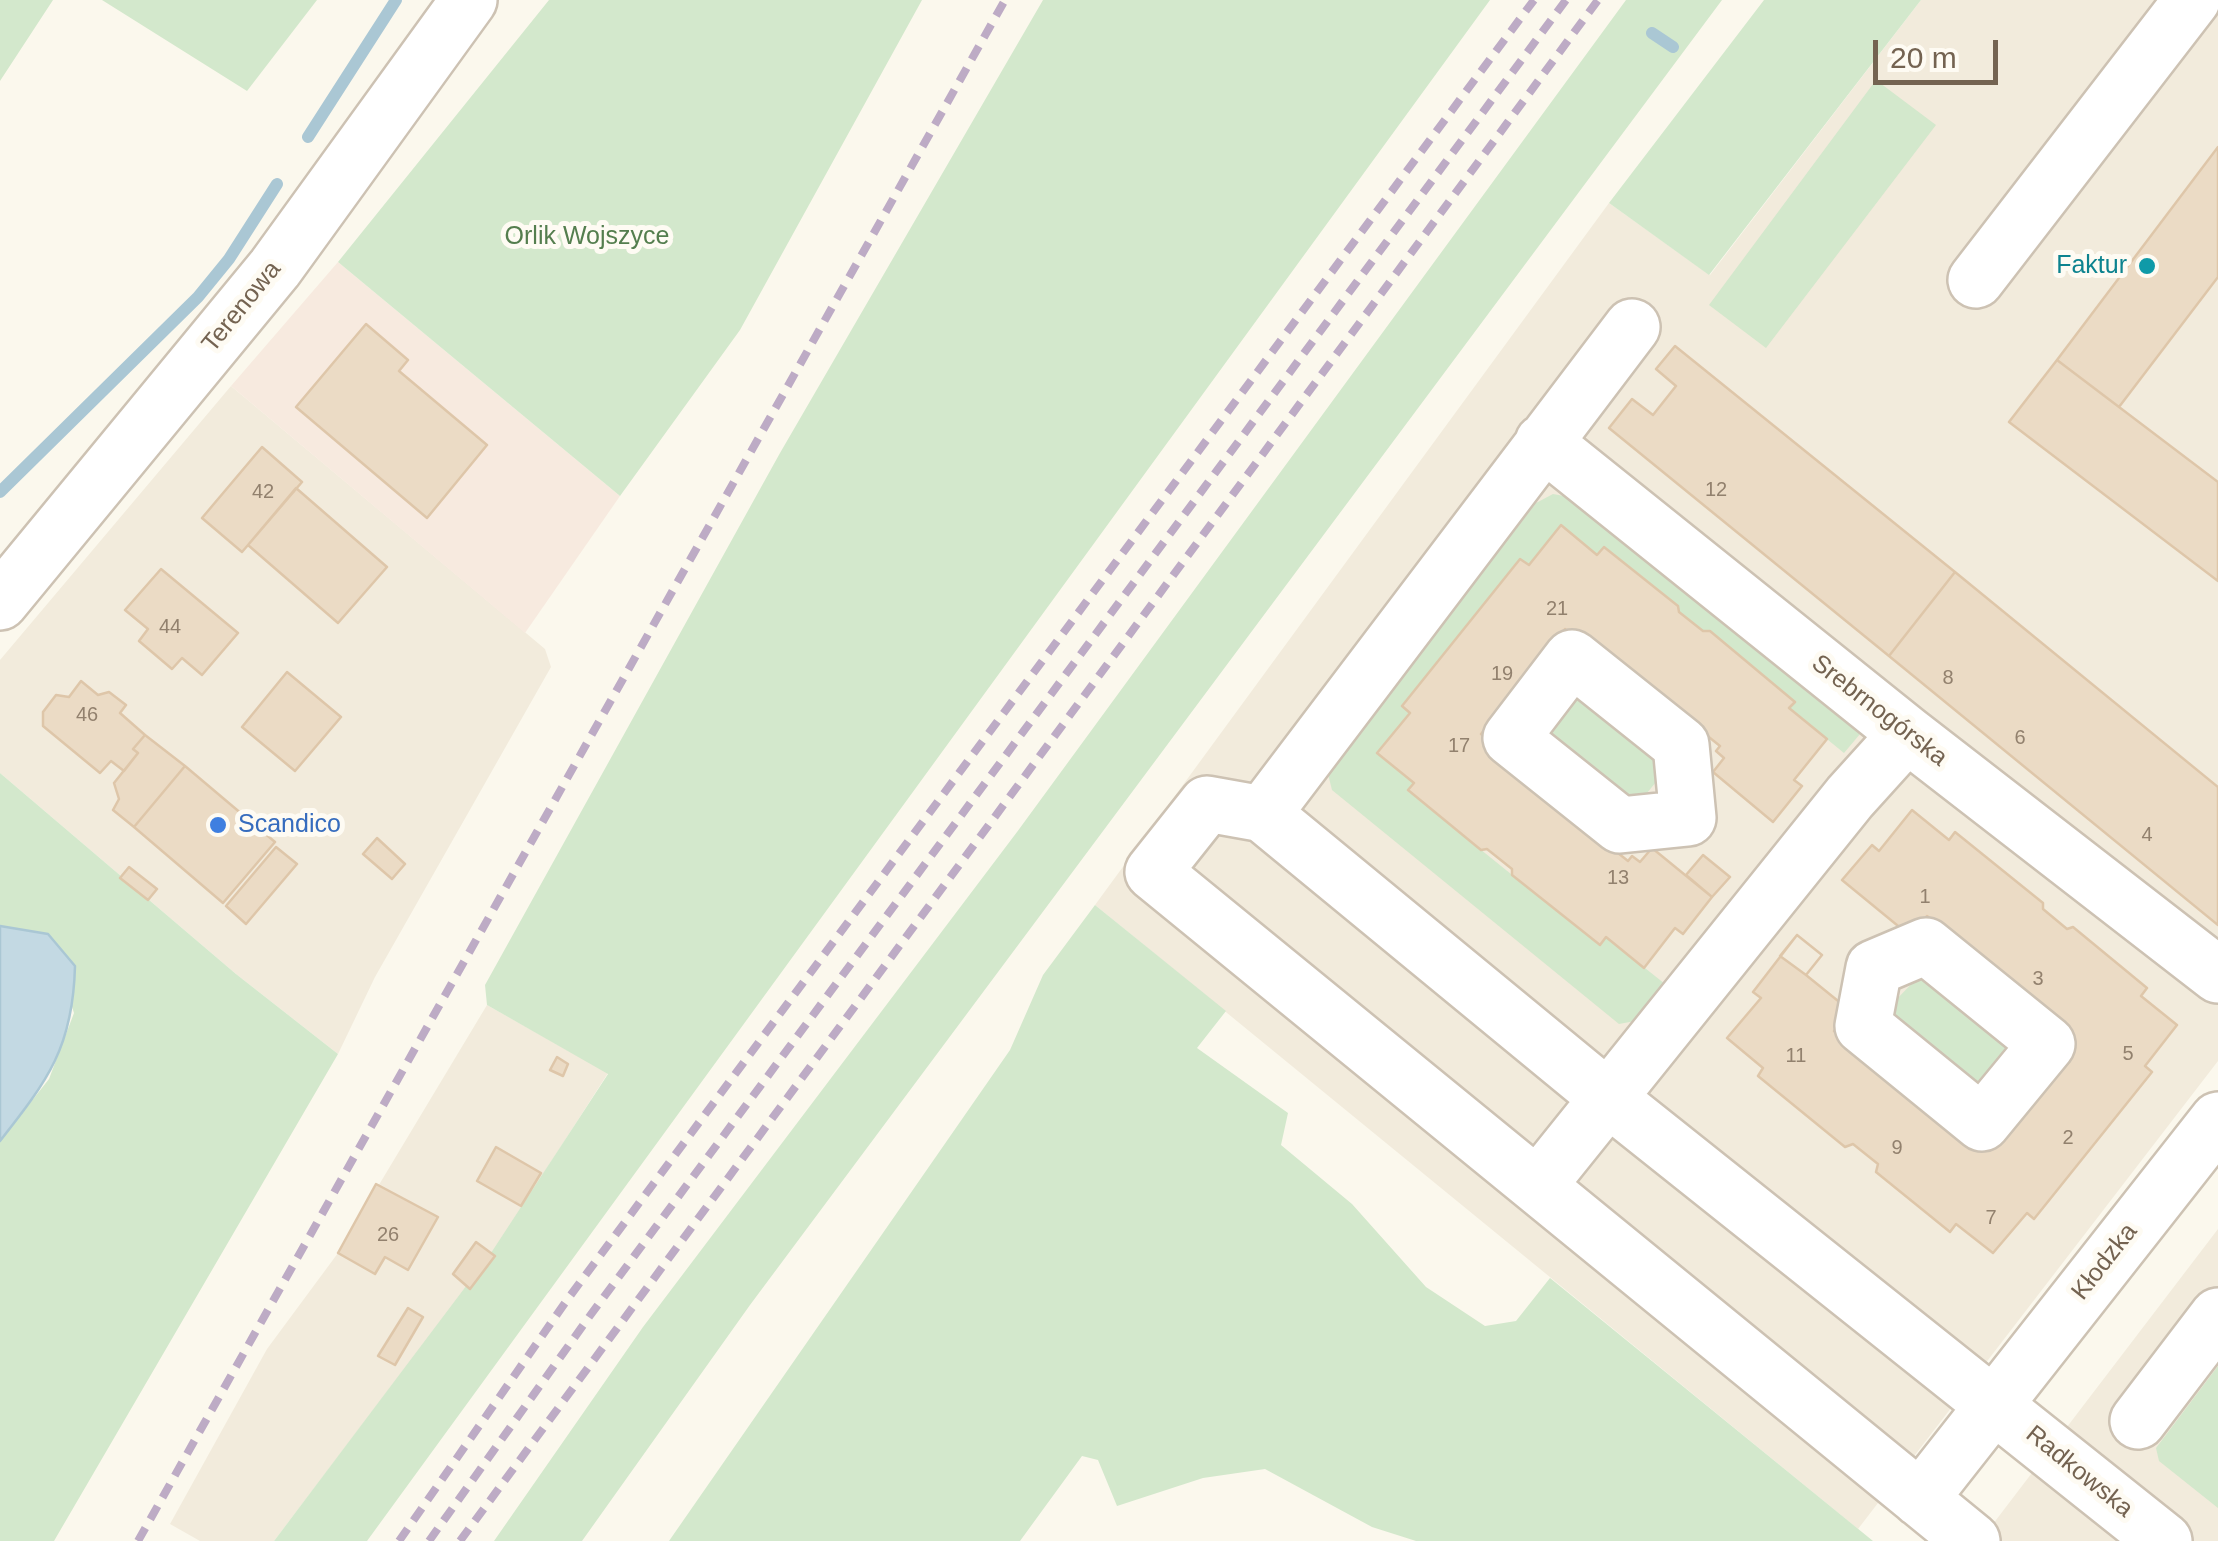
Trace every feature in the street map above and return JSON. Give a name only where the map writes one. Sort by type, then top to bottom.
[{"type":"street","name":"Terenowa","points":[[0,602],[275,268],[469,0]]},
{"type":"street","points":[[1976,280],[2192,0]]},
{"type":"street","points":[[1263,814],[1632,327]]},
{"type":"street","name":"Srebrnogórska","points":[[1543,442],[1907,734],[2218,975]]},
{"type":"street","points":[[1539,1184],[1907,734]]},
{"type":"street","points":[[1972,1541],[1153,872],[1207,804],[1263,814],[1608,1098],[1994,1404]]},
{"type":"street","name":"Kłodzka","points":[[1920,1499],[2218,1120]]},
{"type":"street","points":[[2138,1421],[2218,1316]]},
{"type":"street","name":"Radkowska","points":[[1994,1404],[2164,1541]]},
{"type":"shaded area","points":[[1921,0],[2218,0],[2218,1061],[1858,1529],[1095,905],[1609,203],[1710,275]]},
{"type":"shaded area","points":[[338,262],[620,496],[525,633],[231,386]]},
{"type":"shaded area","points":[[231,386],[545,649],[551,667],[375,977],[338,1054],[236,974],[0,773],[0,660]]},
{"type":"shaded area","points":[[487,1005],[608,1073],[492,1254],[274,1541],[200,1541],[170,1524],[267,1349],[338,1253]]},
{"type":"shaded area","points":[[2218,1229],[2218,1541],[1980,1541]]},
{"type":"green space","points":[[0,0],[53,0],[0,81]]},
{"type":"green space","points":[[102,0],[317,0],[247,91]]},
{"type":"green space","name":"Orlik Wojszyce","points":[[549,0],[922,0],[740,330],[620,496],[338,262]]},
{"type":"green space","points":[[1043,0],[1490,0],[367,1541],[274,1541],[491,1253],[608,1074],[487,1005],[485,985],[780,453]]},
{"type":"green space","points":[[1626,0],[1722,0],[750,1305],[582,1541],[494,1541],[643,1327],[1017,832]]},
{"type":"green space","points":[[1764,0],[1921,0],[1709,275],[1609,203]]},
{"type":"green space","points":[[1876,80],[1936,125],[1766,348],[1709,305]]},
{"type":"green space","points":[[1553,494],[1564,496],[1860,734],[1844,753],[1789,708],[1794,701],[1710,631],[1703,631],[1679,612],[1678,605],[1605,547],[1597,555],[1561,525],[1529,565],[1520,560],[1402,705],[1410,713],[1377,753],[1414,783],[1408,791],[1599,945],[1606,937],[1665,984],[1635,1021],[1619,1024],[1332,790],[1328,774],[1536,503]]},
{"type":"green space","points":[[1565,689],[1663,748],[1665,771],[1638,804],[1620,804],[1538,722]]},
{"type":"green space","points":[[0,773],[236,974],[338,1054],[54,1541],[0,1541],[0,1141],[49,1079],[74,1013],[48,934],[0,926]]},
{"type":"green space","points":[[1095,905],[1226,1011],[1197,1048],[1288,1113],[1281,1145],[1352,1204],[1426,1287],[1485,1326],[1516,1321],[1550,1278],[1873,1541],[1416,1541],[1372,1527],[1265,1469],[1203,1478],[1117,1506],[1098,1460],[1082,1456],[1020,1541],[669,1541],[1010,1050],[1043,975]]},
{"type":"green space","points":[[1924,971],[2017,1041],[1985,1091],[1892,1029],[1894,1002]]},
{"type":"green space","points":[[2218,1366],[2218,1508],[2159,1461],[2156,1448]]},
{"type":"water","points":[[0,926],[48,934],[75,966],[69,1019],[55,1061],[0,1141]]},
{"type":"building","points":[[2218,147],[2218,277],[2119,407],[2057,360]]},
{"type":"building","points":[[366,324],[408,360],[399,371],[487,445],[427,518],[296,407]]},
{"type":"building","points":[[1675,346],[1955,572],[1889,656],[1609,428],[1632,399],[1653,415],[1676,386],[1656,369]]},
{"type":"building","points":[[2057,360],[2218,482],[2218,581],[2009,422]]},
{"type":"building","points":[[262,447],[302,482],[242,552],[202,518]]},
{"type":"building","points":[[296,488],[387,567],[338,623],[248,545]]},
{"type":"building","points":[[1561,525],[1597,555],[1604,547],[1678,606],[1679,612],[1703,631],[1710,631],[1795,702],[1789,708],[1827,739],[1794,780],[1802,786],[1773,822],[1713,772],[1724,758],[1716,751],[1720,746],[1576,630],[1573,635],[1565,629],[1481,734],[1488,740],[1484,746],[1628,861],[1632,856],[1640,862],[1652,848],[1712,897],[1683,934],[1675,928],[1644,968],[1606,937],[1600,945],[1512,875],[1512,869],[1487,849],[1481,850],[1408,790],[1414,783],[1377,753],[1410,713],[1402,706],[1520,559],[1529,565]]},
{"type":"building","points":[[161,569],[238,633],[202,675],[182,658],[172,669],[139,641],[148,629],[125,610]]},
{"type":"building","points":[[1955,572],[2218,787],[2218,925],[1889,656]]},
{"type":"building","points":[[287,672],[341,717],[295,771],[242,727]]},
{"type":"building","points":[[81,681],[98,695],[109,692],[126,705],[120,713],[145,735],[133,749],[138,753],[124,771],[111,761],[100,773],[43,726],[43,712],[56,695],[69,697]]},
{"type":"building","points":[[145,735],[185,766],[134,827],[113,810],[119,799],[114,783],[138,753],[133,749]]},
{"type":"building","points":[[185,766],[275,842],[223,903],[134,827]]},
{"type":"building","points":[[1912,810],[1949,840],[1955,832],[2043,903],[2043,909],[2067,929],[2073,927],[2147,988],[2141,996],[2177,1025],[2145,1066],[2152,1072],[2034,1219],[2027,1213],[1993,1253],[1956,1224],[1950,1232],[1876,1172],[1878,1164],[1853,1144],[1845,1147],[1758,1076],[1763,1068],[1727,1038],[1761,998],[1753,992],[1797,935],[1822,955],[1806,975],[1843,1005],[1837,1013],[1845,1019],[1834,1031],[1977,1147],[2071,1032],[1927,916],[1918,929],[1909,923],[1903,930],[1842,880],[1872,845],[1879,851]]},
{"type":"building","points":[[377,838],[405,864],[392,879],[363,854]]},
{"type":"building","points":[[276,847],[297,864],[246,924],[226,906]]},
{"type":"building","points":[[1703,855],[1730,877],[1712,897],[1686,875]]},
{"type":"building","points":[[129,867],[157,889],[148,900],[120,878]]},
{"type":"building","points":[[1797,935],[1822,955],[1806,975],[1780,956]]},
{"type":"building","points":[[557,1057],[568,1064],[563,1076],[550,1070]]},
{"type":"building","points":[[496,1147],[541,1173],[521,1206],[477,1181]]},
{"type":"building","points":[[376,1184],[438,1217],[408,1270],[385,1257],[375,1274],[338,1253]]},
{"type":"building","points":[[476,1242],[495,1256],[470,1289],[453,1274]]},
{"type":"building","points":[[408,1308],[423,1317],[395,1365],[378,1356]]},
{"type":"waterway","points":[[308,137],[396,0]]},
{"type":"waterway","points":[[1652,33],[1673,47]]},
{"type":"waterway","points":[[0,492],[198,297],[229,259],[277,184]]},
{"type":"railway","points":[[138,1541],[1005,0]]},
{"type":"railway","points":[[399,1541],[567,1300],[1534,0]]},
{"type":"railway","points":[[429,1541],[589,1317],[1566,0]]},
{"type":"railway","points":[[460,1541],[1598,0]]},
{"type":"place","name":"Faktur","points":[[2147,266]]},
{"type":"place","name":"Scandico","points":[[218,825]]}]
